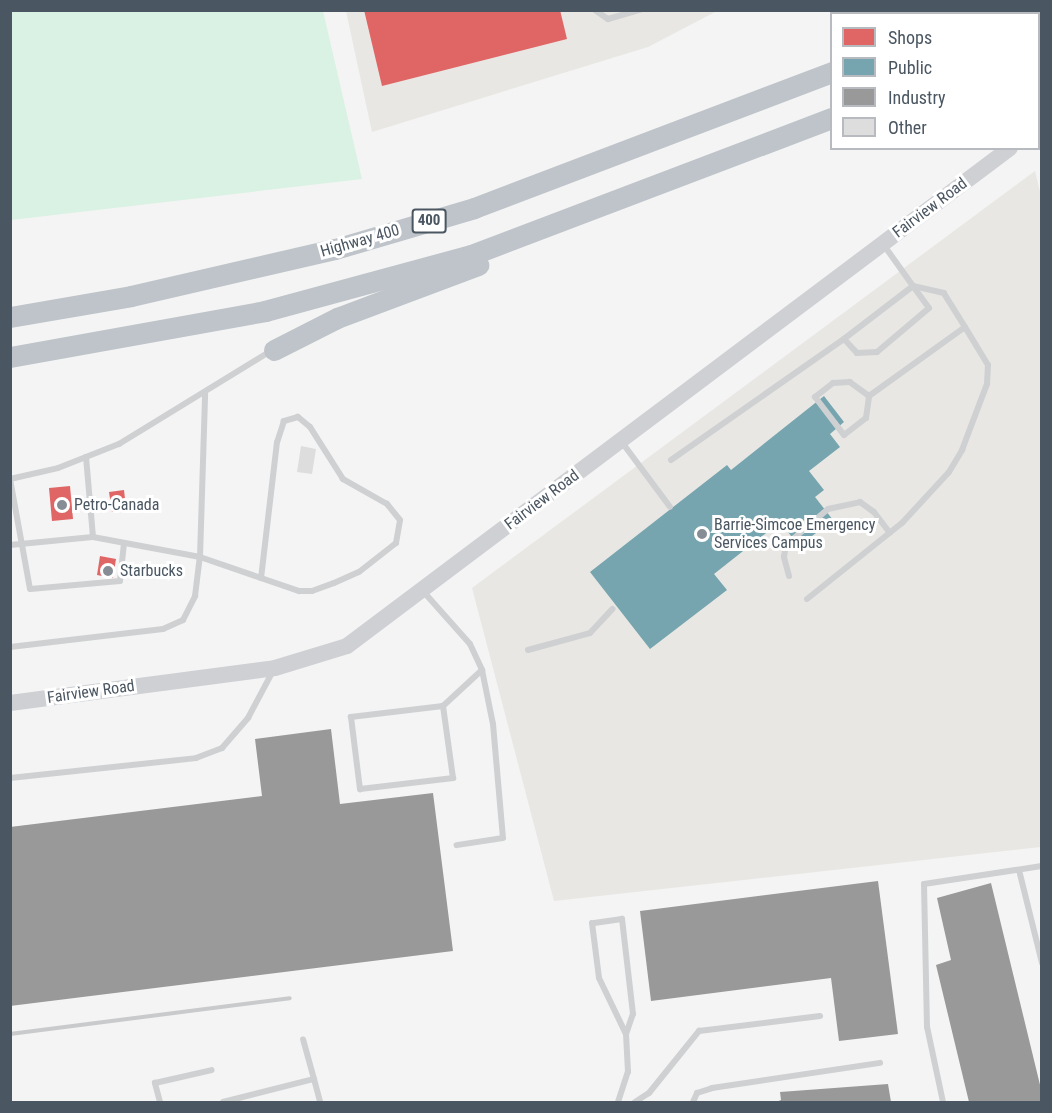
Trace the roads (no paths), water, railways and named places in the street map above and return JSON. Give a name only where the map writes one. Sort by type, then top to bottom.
[{"type":"highway","name":"Highway 400","points":[[10,316],[130,296],[312,254],[474,208],[830,72]]},
{"type":"highway","points":[[10,357],[265,310],[471,255],[556,225],[830,118]]},
{"type":"highway","points":[[274,350],[337,318],[496,258],[556,225]]},
{"type":"street","name":"Fairview Road","points":[[10,703],[275,668],[347,646],[1007,150]]},
{"type":"lane","points":[[595,10],[608,19],[640,10]]},
{"type":"lane","points":[[844,339],[857,353],[877,352],[929,308],[883,243]]},
{"type":"lane","points":[[807,599],[890,533],[949,472],[976,418],[988,365],[944,293],[913,286]]},
{"type":"lane","points":[[672,460],[844,339],[913,286]]},
{"type":"lane","points":[[869,396],[850,382],[833,383],[815,397],[844,435],[866,418],[869,396],[965,327]]},
{"type":"lane","points":[[124,543],[120,582],[35,590],[27,586],[10,479],[86,457],[119,444],[205,394],[242,367],[274,350]]},
{"type":"lane","points":[[10,647],[173,625],[190,610],[200,557],[205,394]]},
{"type":"lane","points":[[10,544],[93,537],[200,557],[261,578],[312,591],[359,572],[396,543],[400,532],[395,510],[343,479],[310,427],[298,417],[284,421],[277,442],[261,578]]},
{"type":"lane","points":[[621,440],[670,507]]},
{"type":"lane","points":[[86,457],[93,537]]},
{"type":"lane","points":[[789,576],[784,556],[786,545],[828,508],[860,502],[874,512],[890,533]]},
{"type":"lane","points":[[422,590],[470,644],[482,670],[493,723],[503,838],[457,845]]},
{"type":"lane","points":[[528,650],[590,633],[612,609]]},
{"type":"lane","points":[[10,778],[196,758],[222,748],[248,718],[275,668]]},
{"type":"lane","points":[[443,706],[453,778],[360,789],[351,717],[443,706],[482,670]]},
{"type":"lane","points":[[943,1102],[927,1027],[924,884],[1041,866]]},
{"type":"lane","points":[[1019,870],[1041,963]]},
{"type":"lane","points":[[618,1102],[628,1072],[626,1034],[633,1014],[622,919],[592,923],[599,978],[626,1034]]},
{"type":"lane","points":[[635,1102],[649,1093],[699,1031],[820,1016]]},
{"type":"lane","points":[[303,1040],[320,1102]]},
{"type":"lane","points":[[693,1102],[697,1093],[712,1088],[880,1063]]},
{"type":"lane","points":[[160,1102],[155,1083],[212,1070]]},
{"type":"lane","points":[[224,1102],[314,1079]]},
{"type":"railway","points":[[10,1034],[290,998]]},
{"type":"place","name":"Petro-Canada","points":[[62,505]]},
{"type":"place","name":"Barrie-Simcoe Emergency Services Campus","points":[[702,534]]},
{"type":"place","name":"Starbucks","points":[[108,571]]}]
